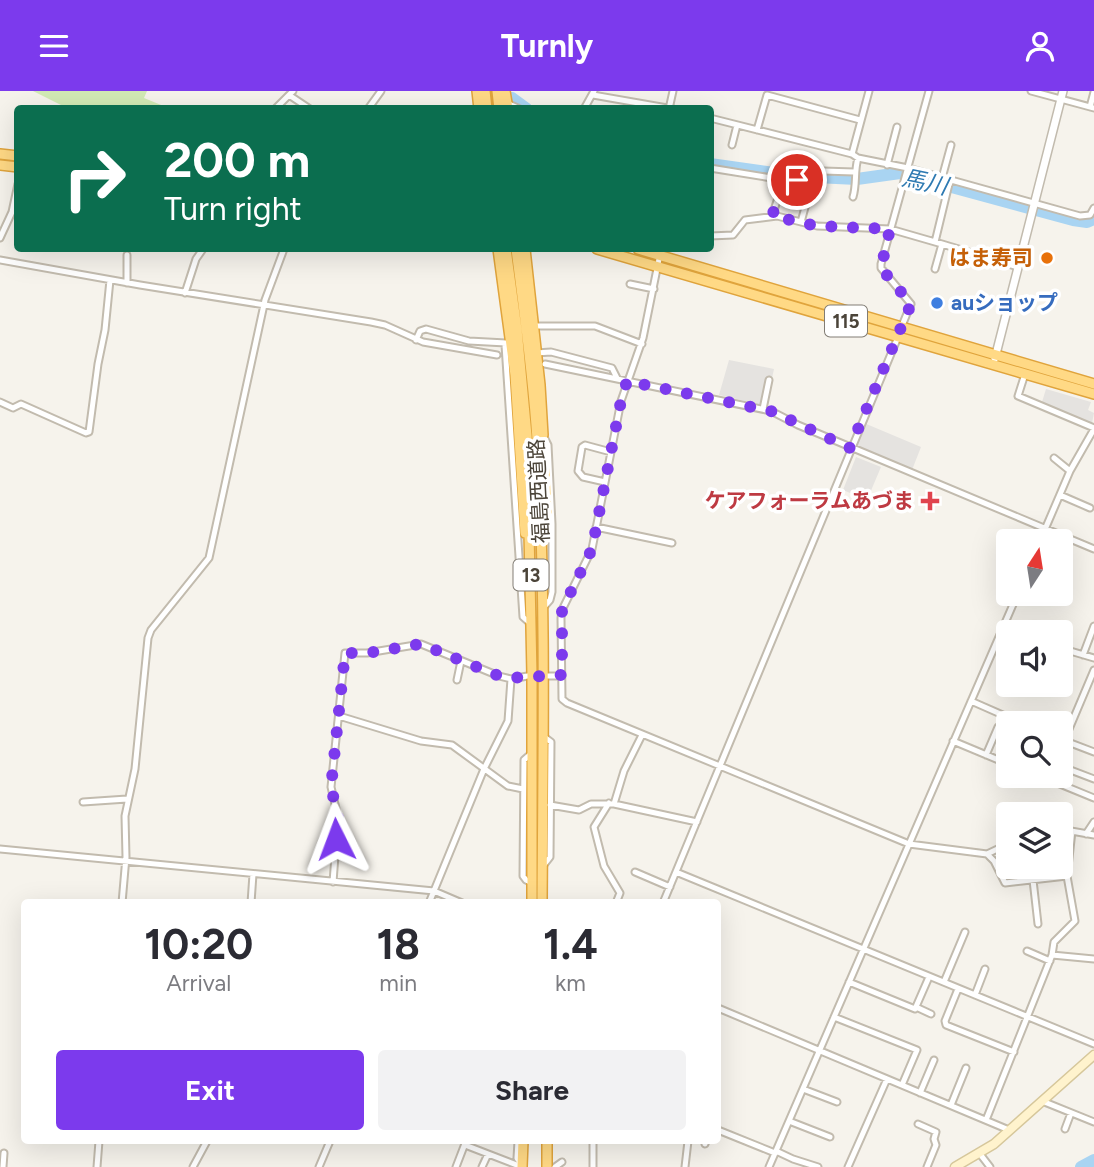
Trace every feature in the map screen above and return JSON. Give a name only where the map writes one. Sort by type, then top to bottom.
[{"type":"highway","points":[[498,252],[508,342],[515,375],[523,525],[530,551]]},
{"type":"highway","name":"福島西道路","points":[[506,252],[527,436],[532,625],[532,899]]},
{"type":"highway","name":"福島西道路","points":[[516,252],[537,436],[541,530],[542,899]]},
{"type":"highway","points":[[525,252],[543,435],[547,512],[541,530]]},
{"type":"highway","name":"115","points":[[624,252],[660,256],[994,360],[1094,384]]},
{"type":"highway","name":"115","points":[[994,360],[1025,374],[1094,394]]},
{"type":"highway","points":[[522,1167],[523,1144]]},
{"type":"highway","points":[[547,1144],[547,1167]]},
{"type":"main road","points":[[960,1166],[1010,1130],[1094,1055]]},
{"type":"street","points":[[628,105],[631,91]]},
{"type":"street","points":[[852,154],[869,91]]},
{"type":"street","points":[[665,899],[911,304],[881,268],[929,91]]},
{"type":"street","points":[[1031,91],[1062,95],[1092,108],[1094,93]]},
{"type":"street","points":[[291,93],[305,105]]},
{"type":"street","points":[[593,93],[652,105]]},
{"type":"street","points":[[757,130],[766,95],[860,120]]},
{"type":"street","points":[[994,360],[1062,95]]},
{"type":"street","points":[[714,119],[1085,217],[1090,215],[1094,208]]},
{"type":"street","points":[[732,145],[737,125]]},
{"type":"street","points":[[887,165],[897,127]]},
{"type":"street","points":[[942,178],[951,145]]},
{"type":"street","points":[[853,197],[858,158]]},
{"type":"street","points":[[714,168],[809,180]]},
{"type":"street","points":[[772,216],[786,177],[792,170],[854,174]]},
{"type":"street","points":[[934,242],[950,182]]},
{"type":"street","points":[[801,222],[807,200]]},
{"type":"street","points":[[0,238],[14,203]]},
{"type":"street","points":[[714,236],[733,235],[745,221],[772,216],[817,226],[890,229],[1018,267]]},
{"type":"street","points":[[935,269],[942,244]]},
{"type":"street","points":[[185,293],[201,252]]},
{"type":"street","points":[[122,899],[127,799],[135,769],[148,638],[150,630],[209,558],[264,305],[283,252]]},
{"type":"street","points":[[127,255],[127,283]]},
{"type":"street","points":[[660,256],[642,344],[627,381],[592,549],[562,610],[562,699],[642,735],[909,844],[987,854],[996,850]]},
{"type":"street","points":[[0,260],[385,325],[415,340],[497,355]]},
{"type":"street","points":[[0,402],[13,408],[21,404],[89,432],[110,280]]},
{"type":"street","points":[[630,284],[654,289]]},
{"type":"street","points":[[534,326],[595,326],[642,344]]},
{"type":"street","points":[[415,340],[421,331],[426,329],[469,341],[508,342],[523,617],[532,625]]},
{"type":"street","points":[[536,353],[551,352],[612,367],[617,379]]},
{"type":"street","points":[[545,364],[763,409],[1094,549]]},
{"type":"street","points":[[1025,374],[1018,396],[1094,428],[1070,471],[1046,528]]},
{"type":"street","points":[[763,409],[769,380]]},
{"type":"street","points":[[543,435],[548,445],[552,524],[552,592],[550,600],[543,608]]},
{"type":"street","points":[[605,482],[583,477],[578,471],[578,465],[582,447],[585,445],[611,452]]},
{"type":"street","points":[[1054,458],[1070,471]]},
{"type":"street","points":[[1060,495],[1090,508]]},
{"type":"street","points":[[596,527],[672,543]]},
{"type":"street","points":[[1083,655],[1094,626]]},
{"type":"street","points":[[333,881],[338,817],[331,787],[345,653],[367,653],[421,644],[511,679],[532,675],[562,675]]},
{"type":"street","points":[[769,1167],[996,644]]},
{"type":"street","points":[[1073,652],[1094,658]]},
{"type":"street","points":[[457,680],[461,661]]},
{"type":"street","points":[[1073,716],[1094,670]]},
{"type":"street","points":[[431,899],[484,769],[508,721],[511,679]]},
{"type":"street","points":[[971,701],[996,712]]},
{"type":"street","points":[[339,716],[421,741],[452,745],[508,786],[523,789]]},
{"type":"street","points":[[986,755],[996,731]]},
{"type":"street","points":[[618,899],[620,893],[604,866],[594,827],[612,803],[642,735]]},
{"type":"street","points":[[542,866],[550,857],[551,742],[543,736]]},
{"type":"street","points":[[953,741],[996,759]]},
{"type":"street","points":[[1073,744],[1094,752]]},
{"type":"street","points":[[532,753],[524,760],[523,789],[523,876],[532,883]]},
{"type":"street","points":[[1073,771],[1094,779]]},
{"type":"street","points":[[1071,788],[1094,798]]},
{"type":"street","points":[[83,802],[127,799]]},
{"type":"street","points":[[550,805],[579,810],[591,804],[612,803],[698,822]]},
{"type":"street","points":[[1086,834],[1094,822]]},
{"type":"street","points":[[1073,831],[1094,835]]},
{"type":"street","points":[[0,849],[434,891],[453,899]]},
{"type":"street","points":[[987,854],[994,861],[1005,883],[1042,879]]},
{"type":"street","points":[[635,872],[670,887]]},
{"type":"street","points":[[676,872],[1094,1044]]},
{"type":"street","points":[[251,899],[253,874]]},
{"type":"street","points":[[986,1120],[1051,958],[1054,942],[1075,921],[1068,879]]},
{"type":"street","points":[[1033,880],[1038,924]]},
{"type":"street","points":[[944,982],[965,932]]},
{"type":"street","points":[[1027,951],[1051,958],[1094,959]]},
{"type":"street","points":[[975,995],[985,969]]},
{"type":"street","points":[[916,1007],[929,977]]},
{"type":"street","points":[[849,982],[931,1014]]},
{"type":"street","points":[[958,989],[945,1021],[946,1025],[1014,1052]]},
{"type":"street","points":[[721,1009],[1010,1130]]},
{"type":"street","points":[[834,1017],[917,1050],[902,1085]]},
{"type":"street","points":[[920,1093],[934,1060]]},
{"type":"street","points":[[951,1105],[967,1068]]},
{"type":"street","points":[[848,1167],[887,1079]]},
{"type":"street","points":[[803,1089],[837,1102]]},
{"type":"street","points":[[1042,1101],[1094,1122]]},
{"type":"street","points":[[1065,1129],[1071,1113]]},
{"type":"street","points":[[789,1121],[830,1137]]},
{"type":"street","points":[[918,1124],[936,1132],[933,1139],[936,1145],[927,1167]]},
{"type":"street","points":[[721,1131],[818,1167]]},
{"type":"street","points":[[97,1167],[99,1144]]},
{"type":"street","points":[[193,1167],[205,1144]]},
{"type":"street","points":[[319,1167],[329,1144]]},
{"type":"street","points":[[456,1167],[465,1144]]},
{"type":"street","points":[[467,1144],[522,1167]]},
{"type":"street","points":[[518,1144],[517,1158],[522,1167]]},
{"type":"street","points":[[593,1144],[593,1167]]},
{"type":"street","points":[[685,1167],[688,1144]]},
{"type":"street","points":[[3,1167],[4,1153]]},
{"type":"street","points":[[482,1167],[488,1154]]},
{"type":"street","points":[[980,1154],[990,1167]]},
{"type":"street","points":[[555,1167],[562,1162]]},
{"type":"green space","points":[[33,91],[147,91],[144,98],[161,105],[61,105]]},
{"type":"shaded area","points":[[729,360],[774,369],[766,406],[719,395]]},
{"type":"shaded area","points":[[1046,389],[1091,402],[1088,410],[1094,413],[1092,423],[1042,402]]},
{"type":"shaded area","points":[[864,423],[921,447],[912,470],[854,445]]},
{"type":"shaded area","points":[[856,457],[881,467],[867,500],[843,490]]},
{"type":"waterway","name":"馬川","points":[[512,98],[522,105]]},
{"type":"waterway","name":"馬川","points":[[714,165],[795,176],[857,179],[900,173],[1073,220],[1087,222],[1094,219]]},
{"type":"waterway","points":[[1081,1167],[1094,1160]]},
{"type":"place","name":"はま寿司","points":[[1047,258]]},
{"type":"place","name":"auショップ","points":[[937,303]]},
{"type":"place","name":"ケアフォーラムあづま","points":[[930,501]]},
{"type":"route","points":[[336,839],[338,817],[331,787],[345,653],[367,653],[421,644],[511,679],[532,675],[562,675],[562,610],[592,549],[627,381],[771,411],[850,448],[911,304],[881,268],[890,229],[817,226],[772,216],[785,178],[797,180]]}]
